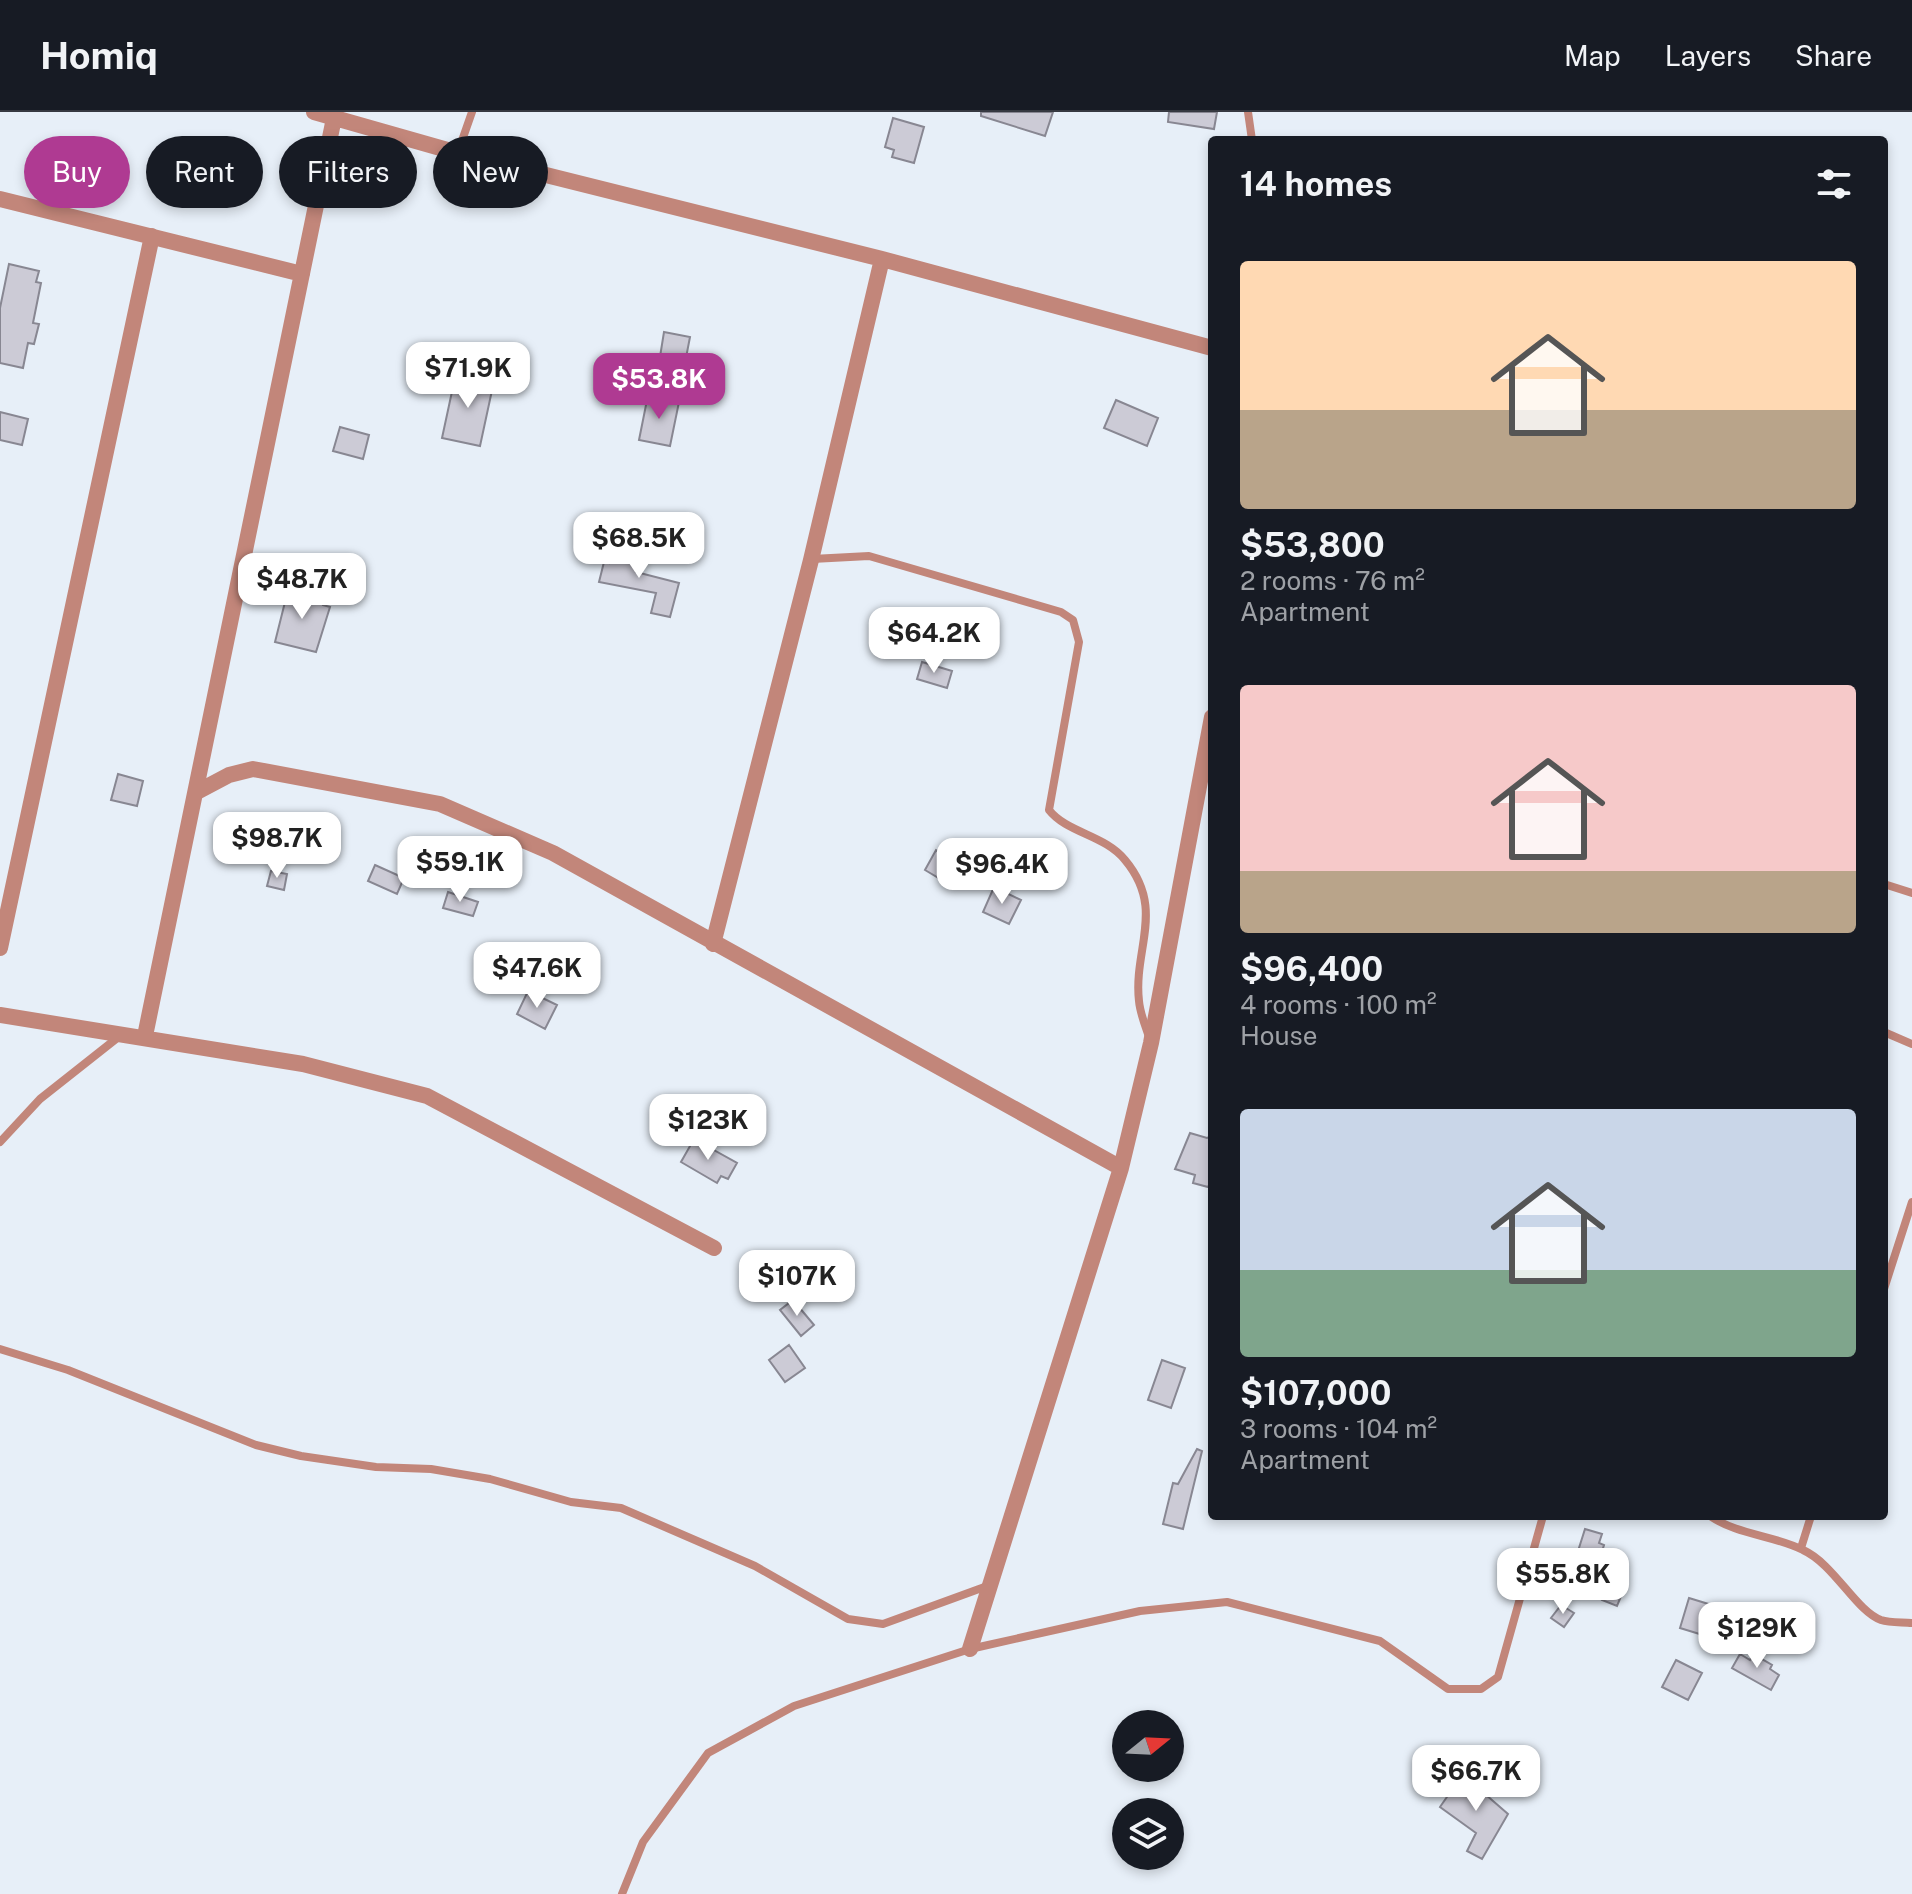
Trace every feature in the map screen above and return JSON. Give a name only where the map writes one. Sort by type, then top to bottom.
[{"type":"street","points":[[314,112],[433,146]]},
{"type":"street","points":[[145,1036],[334,118]]},
{"type":"street","points":[[548,176],[882,259],[1208,347]]},
{"type":"street","points":[[0,199],[302,274]]},
{"type":"street","points":[[0,948],[152,236]]},
{"type":"street","points":[[713,944],[811,560],[882,259]]},
{"type":"street","points":[[970,1649],[1121,1168],[1151,1043],[1207,759]]},
{"type":"street","points":[[195,793],[229,775],[253,769],[440,804],[553,853],[1121,1168]]},
{"type":"street","points":[[0,1015],[145,1036],[303,1064],[427,1096],[714,1248]]},
{"type":"lane","points":[[464,136],[472,112]]},
{"type":"lane","points":[[1248,112],[1251,136]]},
{"type":"lane","points":[[811,560],[869,556],[1061,612],[1073,620],[1079,642],[1049,810],[1056,818],[1095,836],[1118,852],[1128,863],[1145,900],[1148,922],[1139,1003],[1151,1043]]},
{"type":"lane","points":[[1888,885],[1912,893]]},
{"type":"lane","points":[[1888,1034],[1912,1044]]},
{"type":"lane","points":[[0,1142],[40,1099],[122,1035]]},
{"type":"lane","points":[[1888,1277],[1912,1202]]},
{"type":"lane","points":[[0,1349],[68,1370],[256,1445],[361,1465],[431,1469],[490,1479],[571,1502],[621,1508],[755,1566],[848,1619],[883,1624],[990,1585]]},
{"type":"lane","points":[[622,1894],[643,1842],[708,1753],[794,1706],[970,1649],[1140,1611],[1227,1602],[1380,1641],[1448,1689],[1481,1689],[1498,1677],[1542,1520]]},
{"type":"lane","points":[[1718,1520],[1739,1530],[1801,1548],[1839,1577],[1880,1620],[1912,1623]]},
{"type":"lane","points":[[1801,1548],[1810,1520]]},
{"type":"building","points":[[981,112],[1053,112],[1045,136],[981,116]]},
{"type":"building","points":[[1169,112],[1217,112],[1214,129],[1168,122]]},
{"type":"building","points":[[893,118],[924,127],[914,163],[892,157],[894,150],[885,147]]},
{"type":"building","points":[[9,264],[39,271],[36,282],[41,283],[33,323],[39,324],[34,344],[28,343],[23,368],[0,363],[0,308]]},
{"type":"building","points":[[664,332],[690,337],[684,368],[659,363]]},
{"type":"building","points":[[456,373],[494,381],[480,446],[442,438]]},
{"type":"building","points":[[648,395],[679,402],[670,446],[639,440]]},
{"type":"building","points":[[1116,400],[1158,418],[1147,446],[1104,428]]},
{"type":"building","points":[[0,412],[28,419],[22,445],[0,440]]},
{"type":"building","points":[[340,427],[369,435],[363,459],[333,451]]},
{"type":"building","points":[[613,547],[639,552],[636,572],[679,583],[670,617],[651,613],[656,593],[599,582],[604,562],[609,563]]},
{"type":"building","points":[[288,590],[324,599],[323,605],[330,607],[316,652],[275,642]]},
{"type":"building","points":[[922,662],[952,671],[947,688],[917,679]]},
{"type":"building","points":[[118,774],[143,781],[137,806],[111,800]]},
{"type":"building","points":[[949,848],[960,859],[947,883],[925,870],[936,850],[943,854]]},
{"type":"building","points":[[375,865],[404,878],[397,894],[368,881]]},
{"type":"building","points":[[271,871],[287,874],[284,890],[267,886]]},
{"type":"building","points":[[994,887],[1021,900],[1009,924],[983,912]]},
{"type":"building","points":[[448,892],[478,902],[473,916],[443,908]]},
{"type":"building","points":[[528,991],[557,1005],[545,1029],[517,1014]]},
{"type":"building","points":[[1190,1133],[1208,1138],[1208,1187],[1193,1183],[1195,1175],[1175,1169]]},
{"type":"building","points":[[694,1139],[737,1163],[728,1179],[721,1176],[717,1183],[681,1162]]},
{"type":"building","points":[[793,1300],[814,1325],[801,1336],[780,1310]]},
{"type":"building","points":[[789,1345],[805,1368],[785,1382],[769,1360]]},
{"type":"building","points":[[1162,1360],[1185,1368],[1171,1408],[1148,1400]]},
{"type":"building","points":[[1197,1449],[1202,1451],[1183,1529],[1163,1524],[1173,1483],[1178,1484]]},
{"type":"building","points":[[1585,1529],[1602,1534],[1599,1543],[1604,1545],[1594,1577],[1572,1570]]},
{"type":"building","points":[[1609,1583],[1624,1589],[1617,1606],[1602,1600]]},
{"type":"building","points":[[1689,1598],[1715,1606],[1706,1636],[1680,1628]]},
{"type":"building","points":[[1561,1605],[1574,1613],[1564,1627],[1551,1618]]},
{"type":"building","points":[[1740,1654],[1750,1660],[1753,1654],[1772,1665],[1770,1669],[1779,1675],[1771,1690],[1732,1668]]},
{"type":"building","points":[[1676,1660],[1702,1673],[1688,1700],[1662,1687]]},
{"type":"building","points":[[1473,1775],[1489,1787],[1485,1794],[1508,1814],[1482,1859],[1467,1851],[1476,1833],[1440,1807],[1458,1781],[1466,1786]]}]
